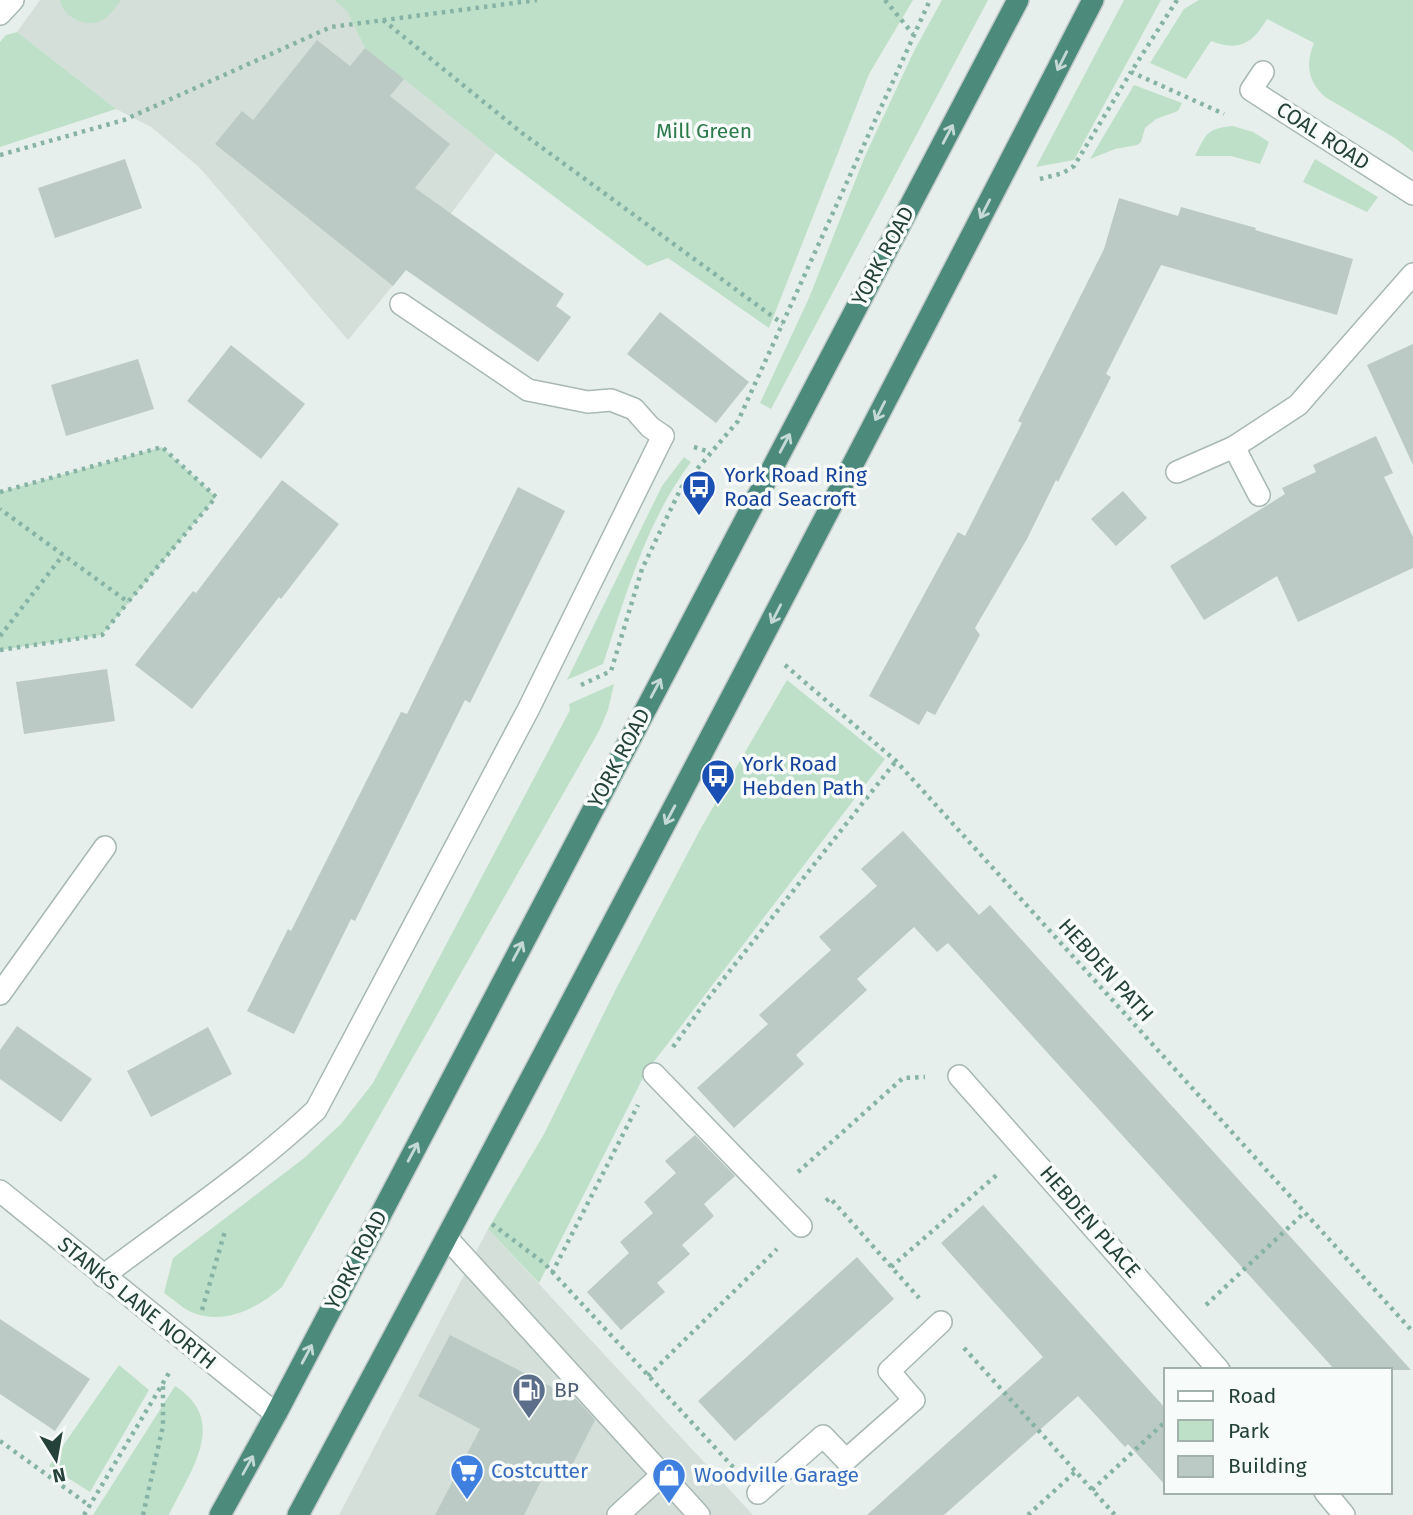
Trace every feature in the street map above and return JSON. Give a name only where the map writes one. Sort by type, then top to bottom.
[{"type":"highway","name":"YORK ROAD","points":[[220,1515],[276,1414],[1018,0]]},
{"type":"highway","points":[[298,1515],[761,644],[1093,0]]},
{"type":"street","points":[[0,14],[13,0]]},
{"type":"street","points":[[1251,90],[1263,72]]},
{"type":"street","name":"COAL ROAD","points":[[1251,90],[1413,194]]},
{"type":"street","points":[[1177,472],[1234,447],[1298,405],[1413,274]]},
{"type":"street","points":[[103,1276],[237,1175],[316,1110],[528,710],[663,436],[650,427],[634,409],[611,400],[588,402],[528,390],[401,304]]},
{"type":"street","points":[[1234,447],[1259,495]]},
{"type":"street","points":[[0,995],[105,847]]},
{"type":"street","points":[[654,1074],[801,1226]]},
{"type":"street","name":"HEBDEN PLACE","points":[[959,1076],[1217,1368]]},
{"type":"street","name":"STANKS LANE NORTH","points":[[0,1191],[276,1414]]},
{"type":"street","points":[[447,1238],[699,1515]]},
{"type":"street","points":[[758,1493],[823,1436],[846,1460],[914,1400],[889,1371],[941,1322]]},
{"type":"street","points":[[618,1515],[663,1475]]},
{"type":"street","points":[[1327,1494],[1344,1515]]},
{"type":"path","points":[[0,155],[124,120],[331,27],[537,0]]},
{"type":"path","points":[[885,0],[913,34]]},
{"type":"path","points":[[528,710],[611,671],[642,569],[681,488],[738,421],[930,0]]},
{"type":"path","points":[[1063,173],[1074,166],[1177,0]]},
{"type":"path","points":[[383,20],[522,133],[783,324]]},
{"type":"path","points":[[1131,72],[1231,117],[1251,90]]},
{"type":"path","points":[[0,492],[162,447],[216,497],[102,635],[0,650]]},
{"type":"path","points":[[0,509],[128,602]]},
{"type":"path","points":[[0,636],[63,555]]},
{"type":"path","name":"HEBDEN PATH","points":[[761,644],[897,761],[1413,1332]]},
{"type":"path","points":[[552,1273],[654,1074],[706,1001],[897,761]]},
{"type":"path","points":[[772,1196],[903,1078],[959,1076]]},
{"type":"path","points":[[891,1267],[1026,1150]]},
{"type":"path","points":[[84,1515],[187,1344],[201,1316],[228,1223],[237,1175]]},
{"type":"path","points":[[648,1376],[830,1198],[1115,1515]]},
{"type":"path","points":[[465,1203],[544,1263],[758,1493]]},
{"type":"path","points":[[1182,1327],[1304,1213]]},
{"type":"path","points":[[143,1515],[163,1426],[163,1382]]},
{"type":"path","points":[[1092,1490],[1164,1423]]},
{"type":"path","points":[[0,1441],[90,1506]]},
{"type":"path","points":[[1028,1515],[1075,1472]]},
{"type":"shaded area","points":[[40,0],[334,0],[347,10],[365,48],[496,153],[441,227],[348,340],[199,167],[151,127],[116,109],[17,32]]},
{"type":"shaded area","points":[[488,1229],[753,1515],[339,1515]]},
{"type":"green space","points":[[60,0],[121,0],[104,19],[88,23],[70,16]]},
{"type":"green space","name":"Mill Green","points":[[334,0],[913,0],[869,74],[769,328],[668,258],[647,266],[496,153],[365,48],[347,11]]},
{"type":"green space","points":[[942,0],[988,0],[771,409],[760,403],[809,298],[865,156],[915,49]]},
{"type":"green space","points":[[1124,0],[1161,0],[1074,160],[1036,167]]},
{"type":"green space","points":[[1199,0],[1413,0],[1413,152],[1395,138],[1325,97],[1315,85],[1310,72],[1314,43],[1267,19],[1256,34],[1244,43],[1230,46],[1211,41],[1186,79],[1150,63],[1184,9]]},
{"type":"green space","points":[[17,32],[116,109],[0,147],[0,42],[6,35]]},
{"type":"green space","points":[[1134,85],[1182,103],[1178,111],[1156,119],[1145,128],[1141,142],[1137,145],[1115,149],[1090,159]]},
{"type":"green space","points":[[1233,126],[1253,132],[1269,142],[1260,164],[1231,156],[1195,156],[1208,134],[1218,128]]},
{"type":"green space","points":[[1315,159],[1378,197],[1367,212],[1303,182]]},
{"type":"green space","points":[[162,447],[216,497],[102,635],[0,650],[0,492]]},
{"type":"green space","points":[[684,457],[691,462],[675,485],[649,534],[603,664],[567,680],[662,486]]},
{"type":"green space","points":[[787,680],[885,759],[646,1072],[539,1283],[488,1229],[544,1134],[616,989],[701,828]]},
{"type":"green space","points":[[614,684],[608,710],[599,731],[282,1287],[251,1308],[228,1316],[203,1316],[184,1308],[164,1293],[173,1258],[303,1159],[341,1124],[373,1083],[570,710],[569,704]]},
{"type":"green space","points":[[119,1365],[149,1390],[90,1492],[49,1466]]},
{"type":"green space","points":[[175,1386],[191,1400],[200,1415],[203,1431],[195,1464],[169,1515],[93,1515]]},
{"type":"building","points":[[317,40],[350,66],[365,48],[404,79],[390,96],[450,144],[415,188],[564,294],[556,306],[571,317],[538,362],[406,270],[393,286],[215,144],[242,111],[253,120]]},
{"type":"building","points":[[125,159],[142,208],[55,238],[38,188]]},
{"type":"building","points":[[1119,198],[1178,216],[1181,207],[1353,259],[1337,315],[1161,265],[1106,374],[1111,377],[1058,482],[1056,480],[1027,539],[975,628],[980,635],[935,715],[927,711],[919,725],[869,696],[958,532],[965,536],[1022,423],[1018,421],[1104,249]]},
{"type":"building","points":[[660,312],[749,382],[716,423],[627,354]]},
{"type":"building","points":[[1413,344],[1413,465],[1367,365]]},
{"type":"building","points":[[231,345],[305,404],[261,459],[187,401]]},
{"type":"building","points":[[138,359],[154,409],[66,436],[51,385]]},
{"type":"building","points":[[1376,436],[1393,473],[1384,477],[1413,537],[1413,568],[1298,622],[1277,576],[1204,620],[1170,566],[1285,494],[1282,488],[1316,472],[1313,465]]},
{"type":"building","points":[[282,480],[339,524],[192,709],[135,665],[193,591],[196,593]]},
{"type":"building","points":[[518,487],[565,511],[470,703],[465,700],[355,921],[351,919],[294,1034],[247,1011],[288,929],[291,931],[401,712],[407,714]]},
{"type":"building","points":[[1123,491],[1147,518],[1116,546],[1091,519]]},
{"type":"building","points":[[107,669],[115,721],[24,734],[16,682]]},
{"type":"building","points":[[903,831],[979,915],[990,905],[1411,1370],[1333,1368],[948,943],[937,952],[914,927],[857,979],[867,990],[796,1055],[804,1064],[734,1128],[697,1088],[768,1024],[759,1015],[831,950],[819,937],[877,886],[861,869]]},
{"type":"building","points":[[17,1026],[92,1079],[61,1122],[0,1079],[0,1050]]},
{"type":"building","points":[[208,1027],[232,1074],[151,1117],[127,1071]]},
{"type":"building","points":[[695,1135],[735,1176],[704,1204],[714,1216],[682,1245],[690,1254],[657,1283],[665,1292],[621,1330],[587,1292],[629,1253],[620,1242],[653,1213],[644,1202],[676,1173],[665,1161]]},
{"type":"building","points":[[983,1205],[1164,1407],[1164,1484],[1128,1444],[1125,1447],[1078,1396],[944,1515],[867,1515],[1043,1357],[941,1243]]},
{"type":"building","points":[[857,1257],[894,1299],[735,1441],[698,1401]]},
{"type":"building","points":[[0,1319],[90,1379],[55,1431],[0,1394]]},
{"type":"building","name":"BP","points":[[450,1335],[577,1400],[595,1420],[566,1477],[548,1467],[524,1515],[435,1515],[480,1429],[418,1396]]},
{"type":"place","name":"York Road Ring Road Seacroft","points":[[699,517]]},
{"type":"place","name":"York Road Hebden Path","points":[[718,806]]},
{"type":"place","name":"BP","points":[[529,1420]]},
{"type":"place","name":"Costcutter","points":[[467,1501]]},
{"type":"place","name":"Woodville Garage","points":[[669,1505]]}]
